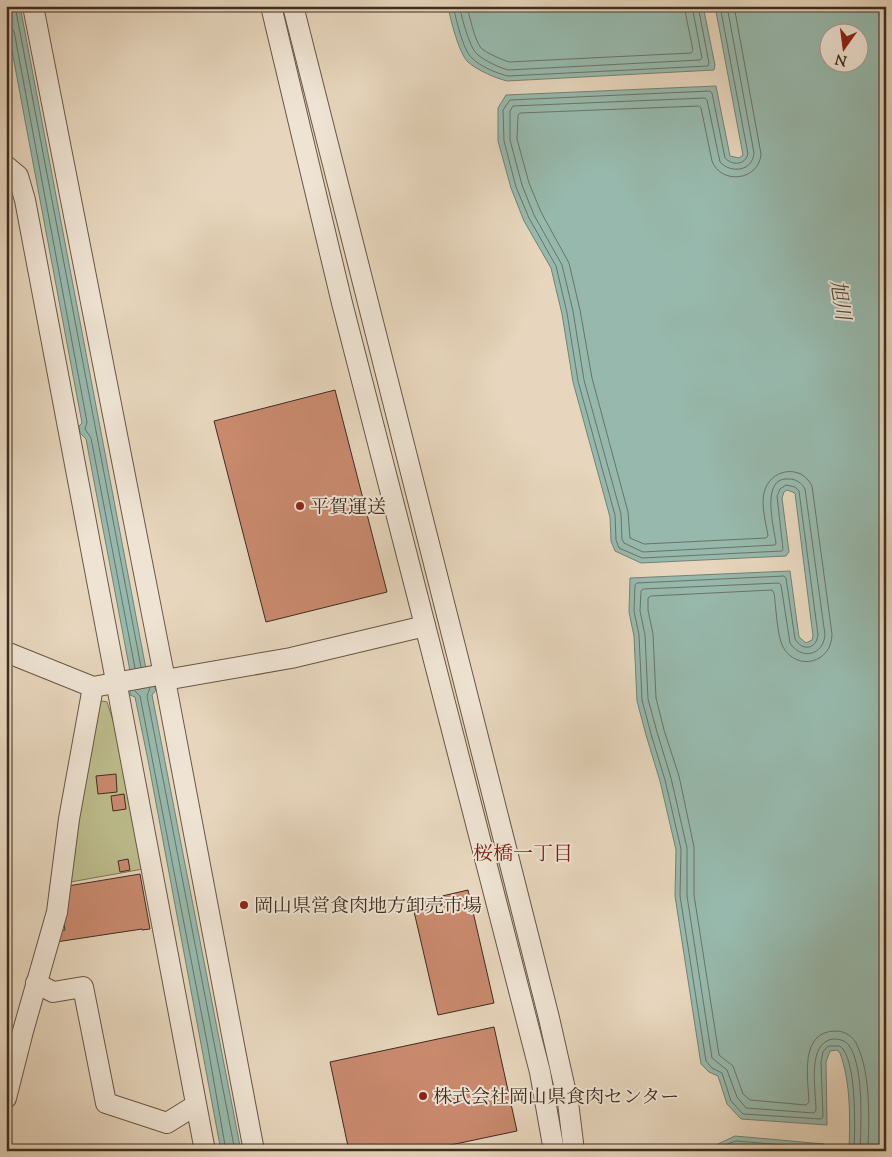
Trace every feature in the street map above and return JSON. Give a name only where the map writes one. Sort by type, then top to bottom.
[{"type":"street","points":[[33,6],[254,1151]]},
{"type":"street","points":[[271,6],[342,303],[540,1072],[554,1151]]},
{"type":"street","points":[[293,6],[546,1008],[568,1102],[574,1151]]},
{"type":"street","points":[[6,166],[18,176],[25,200],[122,681],[205,1151]]},
{"type":"street","points":[[6,652],[93,687],[122,681],[290,658],[425,626]]},
{"type":"street","points":[[6,1098],[57,912],[68,819],[93,687]]},
{"type":"street","points":[[36,983],[53,992],[83,987],[106,1103],[167,1122],[196,1105]]},
{"type":"shaded area","points":[[103,701],[107,702],[116,730],[143,869],[65,883],[98,704]]},
{"type":"water","points":[[6,6],[20,6],[146,669],[156,690],[152,695],[241,1151],[221,1151],[148,760],[135,697],[130,695],[130,671],[86,439],[80,433],[79,426],[82,423],[6,19]]},
{"type":"water","points":[[448,6],[703,6],[715,65],[714,70],[507,81],[481,71],[468,62],[461,52],[455,36]]},
{"type":"water","name":"旭川","points":[[715,6],[886,6],[886,1151],[849,1151],[848,1089],[844,1065],[837,1050],[830,1051],[826,1062],[827,1125],[741,1119],[727,1104],[718,1076],[709,1072],[701,1064],[675,896],[676,850],[660,781],[637,701],[634,636],[629,612],[630,578],[790,571],[799,637],[806,643],[812,640],[795,493],[787,490],[782,498],[789,552],[786,556],[641,563],[615,551],[611,541],[610,517],[573,382],[562,314],[551,268],[524,221],[511,188],[498,141],[498,108],[506,95],[716,86],[730,156],[739,158],[743,155]]},
{"type":"water","points":[[735,1136],[824,1144],[827,1151],[711,1151],[718,1144]]},
{"type":"building","name":"平賀運送","points":[[335,390],[387,592],[266,622],[214,421]]},
{"type":"building","points":[[116,774],[117,792],[98,794],[96,776]]},
{"type":"building","points":[[124,794],[126,809],[113,811],[111,796]]},
{"type":"building","points":[[128,859],[130,870],[120,872],[118,861]]},
{"type":"building","points":[[140,874],[150,929],[56,942],[58,931],[65,930],[63,917],[68,886]]},
{"type":"building","points":[[468,890],[494,1003],[438,1015],[412,903]]},
{"type":"building","name":"株式会社岡山県食肉センター","points":[[494,1027],[517,1131],[422,1151],[349,1151],[330,1062]]},
{"type":"place","name":"平賀運送","points":[[300,506]]},
{"type":"place","name":"岡山県営食肉地方卸売市場","points":[[244,905]]},
{"type":"place","name":"株式会社岡山県食肉センター","points":[[423,1096]]},
{"type":"district","name":"桜橋一丁目","points":[[523,853]]}]
